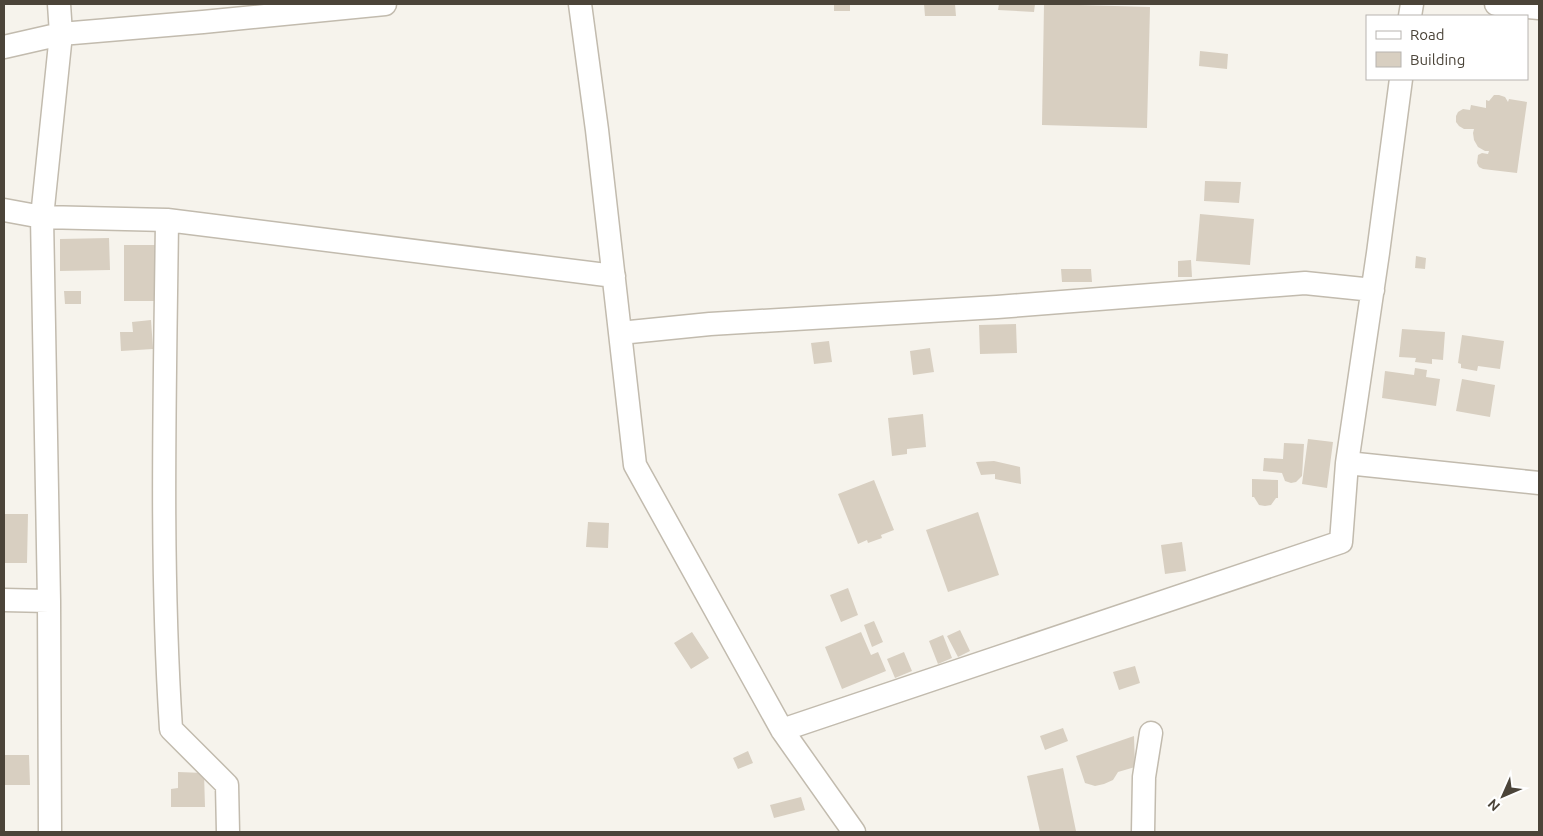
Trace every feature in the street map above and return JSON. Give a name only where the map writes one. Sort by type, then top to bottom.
[{"type":"street","points":[[50,832],[49,601],[42,217],[61,34],[59,4]]},
{"type":"street","points":[[4,47],[61,34],[385,4]]},
{"type":"street","points":[[580,4],[614,276],[635,465],[782,730],[854,832]]},
{"type":"street","points":[[1496,4],[1539,8]]},
{"type":"street","points":[[782,730],[1341,542],[1347,463],[1373,290],[1401,80]]},
{"type":"street","points":[[4,210],[42,217],[167,220],[614,276]]},
{"type":"street","points":[[167,220],[166,636],[172,729],[227,785],[228,832]]},
{"type":"street","points":[[620,333],[710,324],[997,308],[1305,283],[1373,290]]},
{"type":"street","points":[[1347,463],[1539,483]]},
{"type":"street","points":[[4,600],[49,601]]},
{"type":"street","points":[[1143,832],[1144,777],[1151,733]]},
{"type":"building","points":[[834,4],[850,4],[850,11],[834,11]]},
{"type":"building","points":[[924,4],[955,4],[956,16],[925,16]]},
{"type":"building","points":[[999,4],[1035,4],[1034,12],[998,10]]},
{"type":"building","points":[[1044,4],[1150,7],[1147,128],[1042,125]]},
{"type":"building","points":[[1200,51],[1228,54],[1227,69],[1199,66]]},
{"type":"building","points":[[1494,95],[1505,97],[1508,102],[1509,99],[1527,102],[1517,173],[1479,167],[1477,163],[1478,155],[1482,153],[1488,154],[1489,151],[1478,147],[1474,140],[1474,129],[1464,129],[1456,122],[1458,112],[1463,109],[1470,110],[1471,105],[1486,108],[1486,100],[1489,101]]},
{"type":"building","points":[[1205,181],[1241,182],[1239,203],[1204,201]]},
{"type":"building","points":[[1200,214],[1254,219],[1250,265],[1196,261]]},
{"type":"building","points":[[109,238],[110,270],[60,271],[60,239]]},
{"type":"building","points":[[124,245],[157,245],[157,301],[124,301]]},
{"type":"building","points":[[1416,256],[1426,258],[1425,269],[1415,268]]},
{"type":"building","points":[[1191,260],[1192,277],[1178,277],[1178,261]]},
{"type":"building","points":[[1061,269],[1091,269],[1092,282],[1062,282]]},
{"type":"building","points":[[64,291],[81,291],[81,304],[65,304]]},
{"type":"building","points":[[151,320],[153,349],[121,351],[120,332],[133,332],[132,322]]},
{"type":"building","points":[[1016,324],[1017,353],[980,354],[979,325]]},
{"type":"building","points":[[1402,329],[1445,332],[1443,360],[1432,359],[1432,364],[1415,362],[1416,358],[1399,357]]},
{"type":"building","points":[[1462,335],[1504,341],[1500,369],[1478,366],[1477,371],[1461,368],[1461,364],[1458,363]]},
{"type":"building","points":[[829,341],[832,362],[814,364],[811,343]]},
{"type":"building","points":[[930,348],[934,372],[913,375],[910,351]]},
{"type":"building","points":[[1415,368],[1427,370],[1426,377],[1440,379],[1436,406],[1382,398],[1385,371],[1414,375]]},
{"type":"building","points":[[1462,379],[1495,385],[1490,417],[1456,411]]},
{"type":"building","points":[[923,414],[926,447],[907,449],[907,454],[892,456],[888,418]]},
{"type":"building","points":[[1308,439],[1333,442],[1327,488],[1302,484]]},
{"type":"building","points":[[1284,443],[1304,444],[1302,476],[1296,482],[1285,481],[1282,473],[1263,471],[1264,458],[1283,459]]},
{"type":"building","points":[[994,461],[1020,467],[1021,484],[995,479],[995,474],[981,475],[976,462]]},
{"type":"building","points":[[1252,479],[1278,480],[1278,498],[1271,505],[1259,505],[1254,497],[1252,497]]},
{"type":"building","points":[[874,480],[894,530],[881,535],[882,538],[868,543],[867,540],[858,544],[838,494]]},
{"type":"building","points":[[978,512],[999,575],[948,592],[926,530]]},
{"type":"building","points":[[4,514],[28,514],[27,563],[4,563]]},
{"type":"building","points":[[588,522],[609,523],[608,548],[586,547]]},
{"type":"building","points":[[1182,542],[1186,571],[1165,574],[1161,545]]},
{"type":"building","points":[[848,588],[858,615],[841,622],[830,595]]},
{"type":"building","points":[[874,621],[883,642],[872,647],[864,625]]},
{"type":"building","points":[[960,630],[970,651],[958,657],[947,636]]},
{"type":"building","points":[[692,632],[709,658],[691,669],[674,643]]},
{"type":"building","points":[[861,632],[871,655],[878,652],[886,671],[842,689],[825,647]]},
{"type":"building","points":[[943,635],[952,658],[938,664],[929,641]]},
{"type":"building","points":[[904,652],[912,671],[895,678],[887,659]]},
{"type":"building","points":[[1135,666],[1140,683],[1119,690],[1113,672]]},
{"type":"building","points":[[1063,728],[1068,741],[1045,750],[1040,736]]},
{"type":"building","points":[[1134,736],[1135,767],[1118,772],[1113,780],[1104,784],[1095,786],[1085,783],[1076,756]]},
{"type":"building","points":[[748,751],[753,763],[738,769],[733,758]]},
{"type":"building","points":[[4,755],[29,755],[30,785],[4,785]]},
{"type":"building","points":[[1063,768],[1076,831],[1040,832],[1027,776]]},
{"type":"building","points":[[178,772],[204,773],[205,807],[171,807],[171,789],[178,788]]},
{"type":"building","points":[[801,797],[805,810],[774,818],[770,805]]}]
